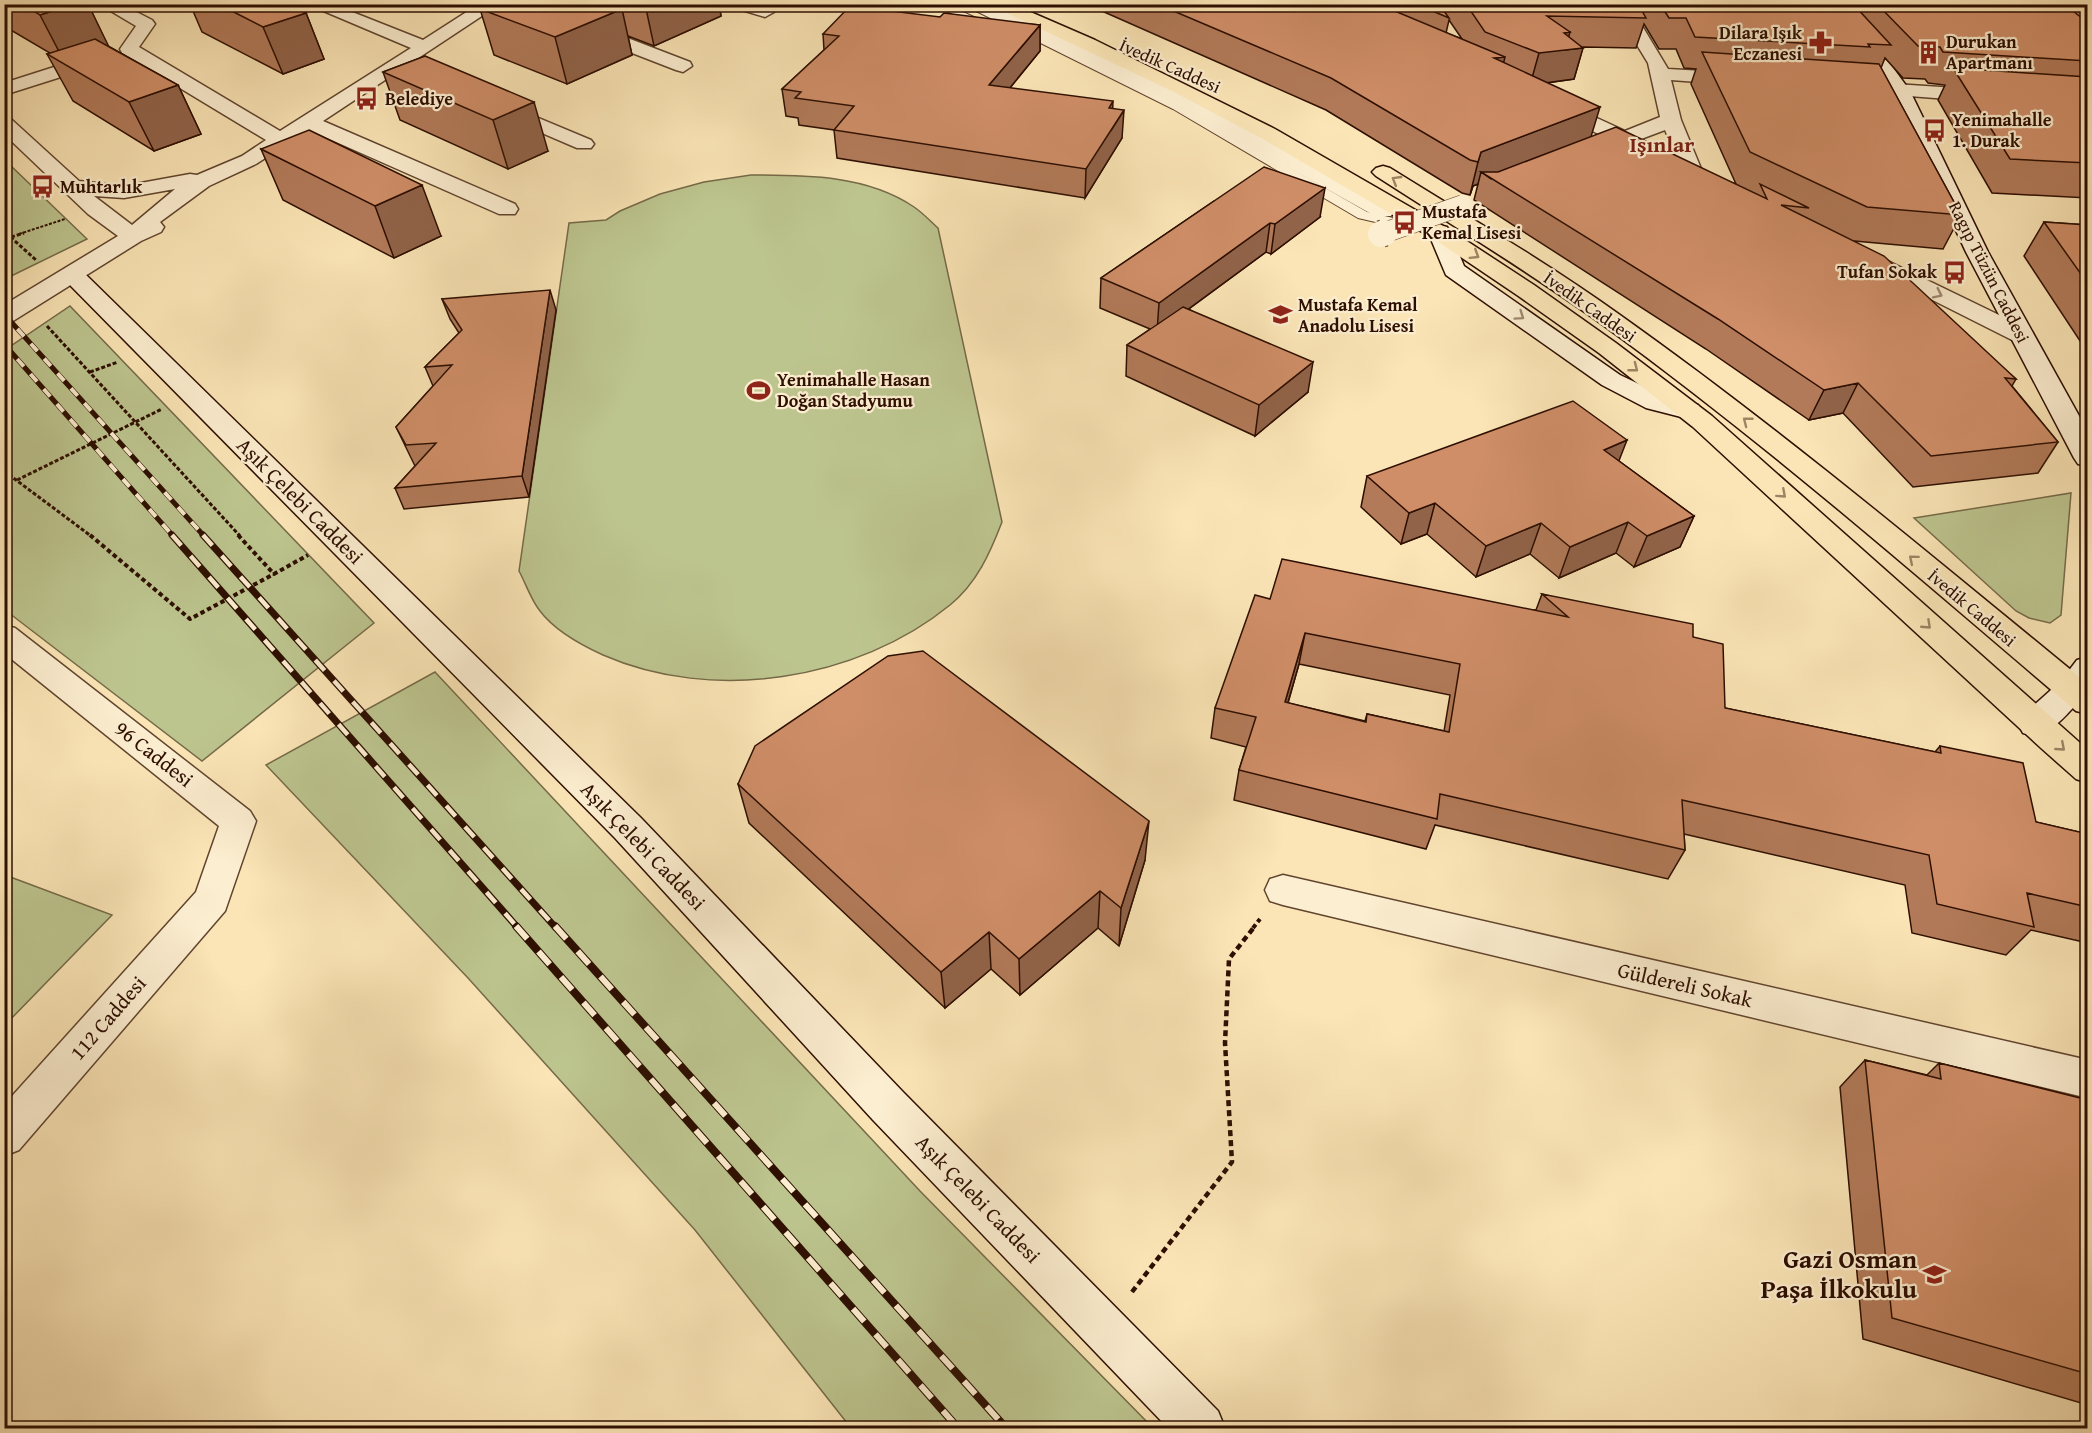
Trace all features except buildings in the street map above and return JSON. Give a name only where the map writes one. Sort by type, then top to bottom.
[{"type":"main road","name":"İvedik Caddesi","points":[[996,4],[1238,118],[1439,232]]},
{"type":"main road","name":"İvedik Caddesi","points":[[1033,4],[1307,129],[1440,207],[1525,262],[1610,319],[1785,450],[2082,686]]},
{"type":"main road","name":"İvedik Caddesi","points":[[1689,411],[2088,770]]},
{"type":"street","points":[[4,88],[129,49],[146,24],[107,4]]},
{"type":"street","points":[[315,4],[424,47]]},
{"type":"street","points":[[73,187],[105,192],[145,190],[184,182],[249,160],[492,4]]},
{"type":"street","points":[[522,4],[683,66]]},
{"type":"street","points":[[741,4],[765,12]]},
{"type":"street","points":[[977,4],[1023,23],[1214,117],[1383,211],[1316,199]]},
{"type":"street","points":[[1620,4],[1657,63],[1671,120],[1691,171]]},
{"type":"street","name":"Ragıp Tüzün Caddesi","points":[[1823,4],[1884,69],[1900,91],[1977,252],[2088,458]]},
{"type":"street","points":[[129,49],[280,140]]},
{"type":"street","points":[[399,64],[420,73]]},
{"type":"street","points":[[1659,74],[1762,81]]},
{"type":"street","points":[[1842,87],[2005,97]]},
{"type":"street","points":[[1535,97],[1712,182]]},
{"type":"street","points":[[486,102],[584,144]]},
{"type":"street","points":[[1591,152],[1671,120]]},
{"type":"street","points":[[307,122],[507,209]]},
{"type":"street","points":[[4,123],[96,209],[133,236]]},
{"type":"street","points":[[4,316],[133,236],[180,214],[240,174],[249,160]]},
{"type":"street","points":[[133,236],[158,210],[220,170]]},
{"type":"street","points":[[1381,234],[1463,205]]},
{"type":"street","name":"İvedik Caddesi","points":[[1439,232],[1454,270],[1611,380],[1655,402],[1689,411]]},
{"type":"street","points":[[1851,250],[2021,335]]},
{"type":"street","name":"Aşık Çelebi Caddesi","points":[[67,279],[194,395],[628,828],[888,1106],[1201,1428]]},
{"type":"street","name":"96 Caddesi","points":[[4,636],[238,821],[212,900]]},
{"type":"street","points":[[2035,724],[2082,686]]},
{"type":"street","name":"Güldereli Sokak","points":[[1283,890],[2088,1079]]},
{"type":"street","name":"112 Caddesi","points":[[4,1136],[212,900]]},
{"type":"lane","points":[[935,4],[1040,48],[1244,154],[1316,199]]},
{"type":"lane","points":[[967,4],[1177,107],[1363,215],[1439,232]]},
{"type":"path","points":[[11,237],[96,209]]},
{"type":"path","points":[[4,231],[67,279]]},
{"type":"path","points":[[25,304],[274,574]]},
{"type":"path","points":[[17,480],[194,395]]},
{"type":"path","points":[[4,471],[67,516],[190,619],[337,538]]},
{"type":"path","points":[[1131,1293],[1232,1162],[1225,1043],[1229,959],[1283,890]]},
{"type":"green space","points":[[10,165],[87,239],[5,279],[4,167]]},
{"type":"green space","name":"Yenimahalle Hasan Doğan Stadyumu","points":[[751,175],[836,179],[876,188],[914,207],[938,228],[1002,522],[982,567],[968,587],[950,605],[913,631],[872,652],[828,667],[783,676],[736,680],[690,678],[645,670],[603,655],[569,637],[540,611],[519,571],[569,223],[606,220],[620,211],[660,194],[704,182]]},
{"type":"green space","points":[[70,306],[374,623],[202,761],[5,610],[5,350]]},
{"type":"green space","points":[[2071,493],[2061,615],[2050,623],[2029,618],[2016,611],[1914,518]]},
{"type":"green space","points":[[435,672],[920,1191],[1153,1428],[851,1428],[695,1230],[468,978],[266,765]]},
{"type":"green space","points":[[5,875],[112,915],[4,1025]]},
{"type":"railway","points":[[4,314],[204,536]]},
{"type":"railway","points":[[4,344],[173,536]]},
{"type":"railway","points":[[172,535],[518,928]]},
{"type":"railway","points":[[203,535],[556,928]]},
{"type":"railway","points":[[516,926],[958,1428]]},
{"type":"railway","points":[[555,926],[1006,1428]]},
{"type":"place","name":"Dilara Işık Eczanesi","points":[[1820,43]]},
{"type":"place","name":"Durukan Apartmanı","points":[[1928,52]]},
{"type":"place","name":"Belediye","points":[[367,99]]},
{"type":"place","name":"Yenimahalle 1. Durak","points":[[1934,130]]},
{"type":"place","name":"Muhtarlık","points":[[42,187]]},
{"type":"place","name":"Mustafa Kemal Lisesi","points":[[1404,222]]},
{"type":"place","name":"Tufan Sokak","points":[[1955,272]]},
{"type":"place","name":"Mustafa Kemal Anadolu Lisesi","points":[[1280,315]]},
{"type":"place","name":"Yenimahalle Hasan Doğan Stadyumu","points":[[759,390]]},
{"type":"place","name":"Gazi Osman Paşa İlkokulu","points":[[1935,1274]]},
{"type":"district","name":"Işınlar","points":[[1662,144]]}]
